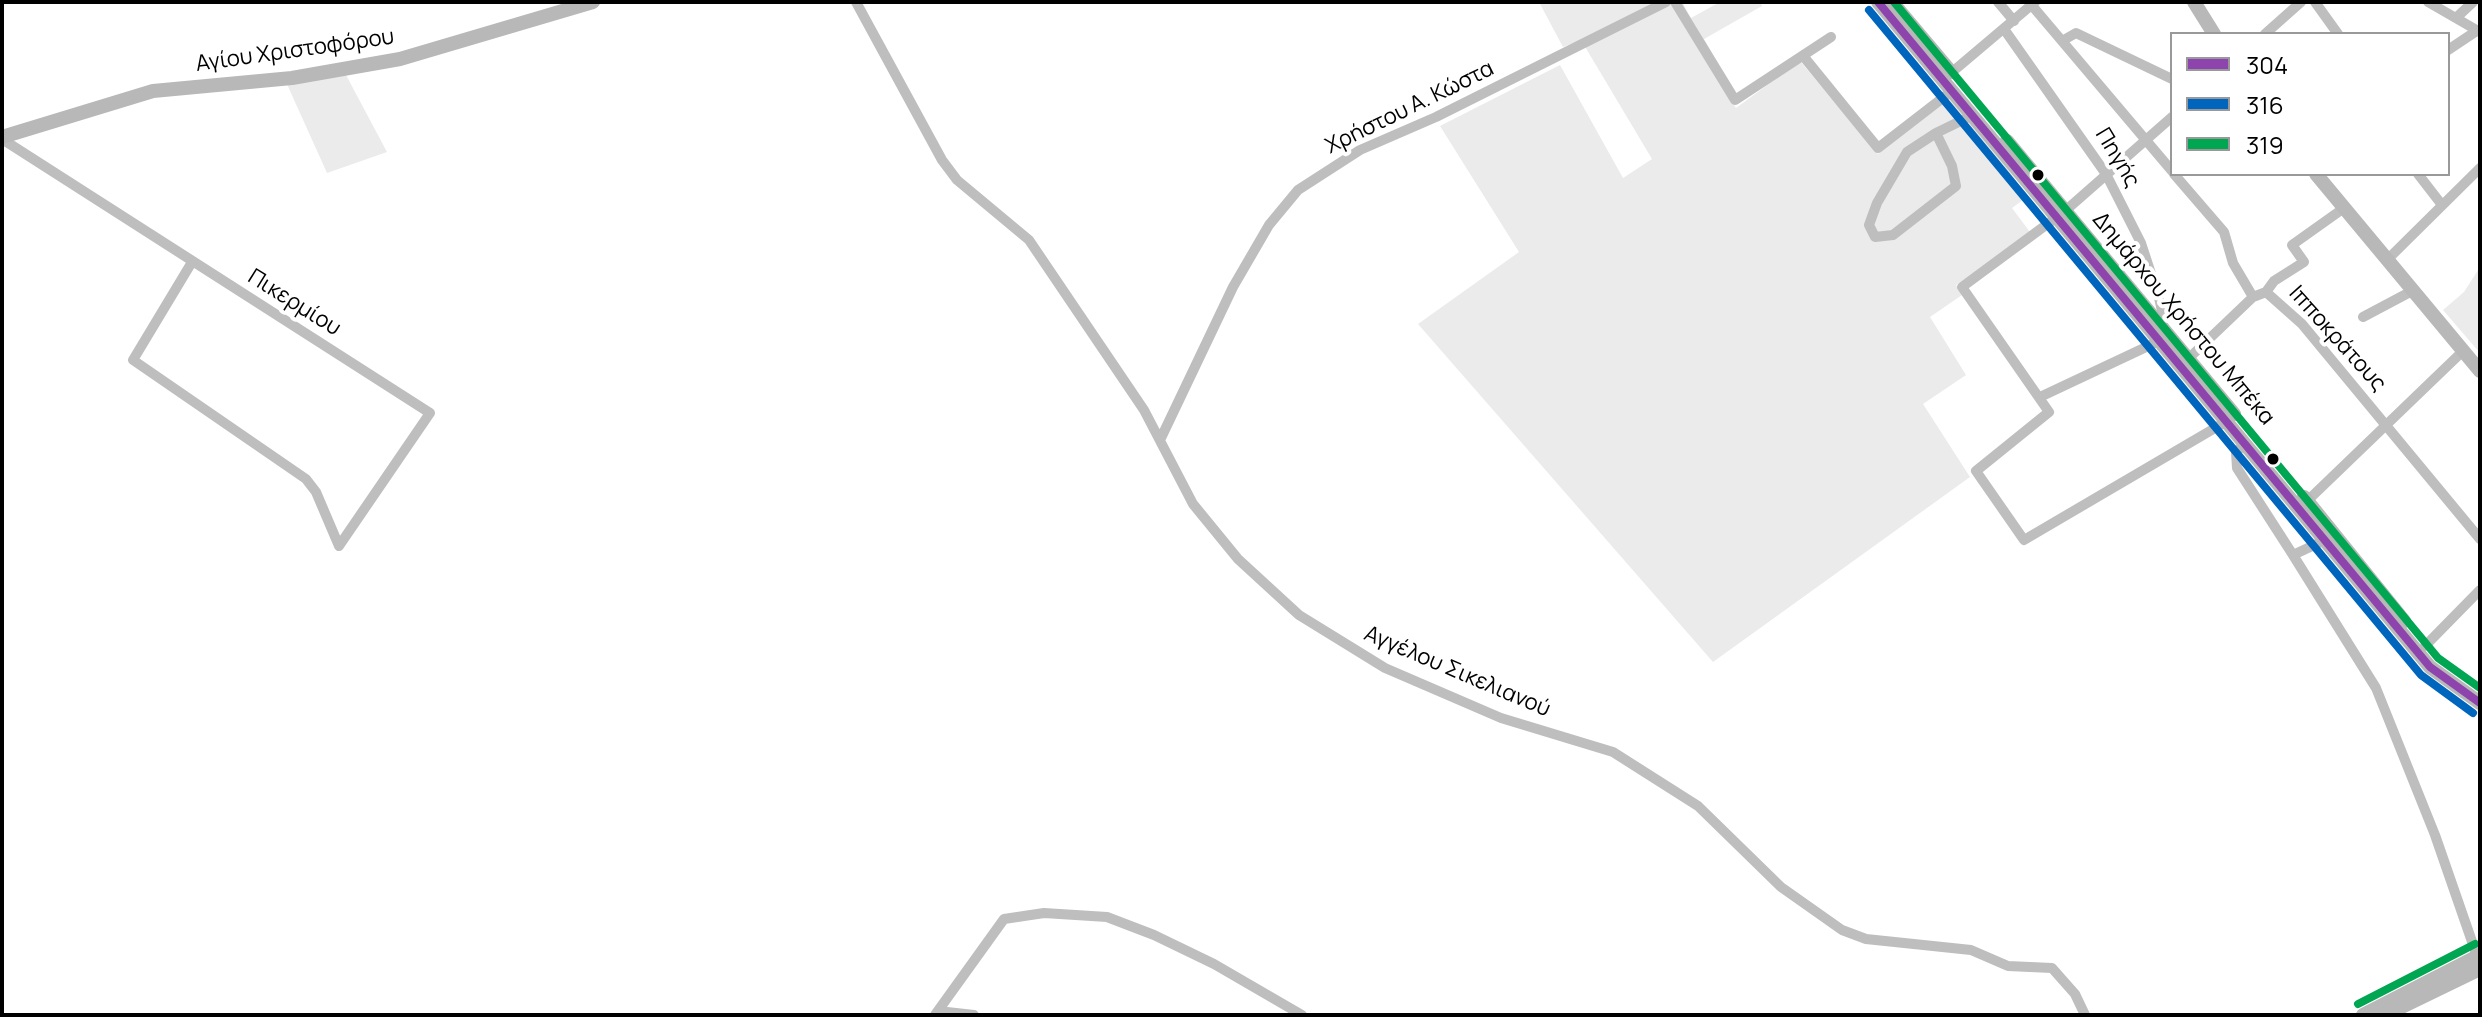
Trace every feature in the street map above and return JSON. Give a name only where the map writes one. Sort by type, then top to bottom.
[{"type":"main road","name":"Αγίου Χριστοφόρου","points":[[2,138],[153,91],[292,78],[400,59],[593,2]]},
{"type":"main road","name":"Δημάρχου Χρήστου Μπέκα","points":[[1878,2],[1973,115],[2156,320],[2304,504],[2425,646],[2447,670],[2480,692]]},
{"type":"main road","name":"Δημάρχου Χρήστου Μπέκα","points":[[1892,2],[1951,73],[2159,341],[2246,443],[2304,504],[2325,540],[2436,674],[2480,703]]},
{"type":"main road","points":[[2194,2],[2213,32]]},
{"type":"main road","points":[[2318,176],[2480,371]]},
{"type":"main road","points":[[2363,1015],[2479,960]]},
{"type":"main road","points":[[2385,1015],[2479,960]]},
{"type":"street","name":"Αγγέλου Σικελιανού","points":[[856,2],[942,160],[957,180],[1029,240],[1161,438],[1173,469],[1193,504],[1268,589],[1330,636],[1385,668],[1501,718],[1613,752],[1698,806],[1781,887],[1842,930],[1866,939],[1971,950],[2008,966],[2052,968],[2075,994],[2085,1015]]},
{"type":"street","name":"Χρήστου Α. Κώστα","points":[[1161,438],[1233,287],[1269,225],[1298,190],[1360,150],[1436,117],[1666,2]]},
{"type":"street","points":[[1675,2],[1735,100],[1831,37]]},
{"type":"street","points":[[1998,2],[2014,21]]},
{"type":"street","points":[[2267,32],[2301,2]]},
{"type":"street","points":[[2315,2],[2337,32]]},
{"type":"street","points":[[2428,2],[2479,31],[2450,49]]},
{"type":"street","points":[[2457,17],[2473,2]]},
{"type":"street","points":[[1951,73],[2032,3]]},
{"type":"street","name":"Ιπποκράτους","points":[[2032,3],[2170,169]]},
{"type":"street","name":"Πηγής","points":[[2004,29],[2106,174],[2141,243],[2162,311],[2156,320]]},
{"type":"street","points":[[2062,41],[2076,33],[2170,78]]},
{"type":"street","points":[[1804,57],[1878,148],[1953,90]]},
{"type":"street","points":[[1936,133],[1952,166],[1956,186],[1893,235],[1875,237],[1869,225],[1890,176],[1907,152],[1936,133],[1973,115]]},
{"type":"street","points":[[2170,119],[2061,214],[1962,287],[2049,412],[1976,471],[2024,540],[2227,421]]},
{"type":"street","name":"Πικερμίου","points":[[2,138],[430,413],[339,546],[316,492],[294,468],[133,360],[192,262]]},
{"type":"street","points":[[2387,260],[2480,168]]},
{"type":"street","name":"Ιπποκράτους","points":[[2176,176],[2224,232],[2233,263],[2253,297],[2266,292],[2302,324],[2480,539]]},
{"type":"street","points":[[2420,176],[2442,205]]},
{"type":"street","points":[[2266,292],[2274,281],[2304,262],[2292,245],[2344,208]]},
{"type":"street","points":[[2363,317],[2412,291]]},
{"type":"street","points":[[2188,359],[2253,297]]},
{"type":"street","points":[[2040,397],[2159,341]]},
{"type":"street","points":[[2304,504],[2463,351]]},
{"type":"street","points":[[2246,443],[2236,452],[2237,468],[2376,688],[2435,835],[2479,960]]},
{"type":"street","points":[[2293,555],[2325,540]]},
{"type":"street","points":[[2425,646],[2480,590]]},
{"type":"street","points":[[936,1013],[1004,919],[1044,913],[1107,917],[1154,935],[1202,957],[1302,1015]]},
{"type":"street","points":[[936,1013],[974,1015]]},
{"type":"shaded area","points":[[1539,2],[1682,2],[1691,18],[1720,2],[1760,2],[1762,6],[1704,39],[1736,96],[1732,102],[1736,108],[1800,61],[1878,154],[1949,98],[2003,162],[2027,197],[2012,208],[2030,232],[1956,285],[1962,295],[1930,317],[1966,375],[1923,404],[1970,477],[1713,662],[1418,324],[1519,252],[1440,126],[1560,65],[1623,178],[1652,159],[1581,40],[1563,47]]},
{"type":"shaded area","points":[[346,75],[387,152],[327,173],[286,82]]},
{"type":"shaded area","points":[[2480,267],[2480,353],[2443,310],[2464,292]]},
{"type":"transit line","name":"304","points":[[1878,2],[2430,667],[2480,703]]},
{"type":"transit line","name":"319","points":[[1894,2],[2438,658],[2480,688]]},
{"type":"transit line","name":"316","points":[[1869,10],[2421,675],[2473,713]]},
{"type":"transit line","name":"319","points":[[2358,1004],[2475,944]]}]
